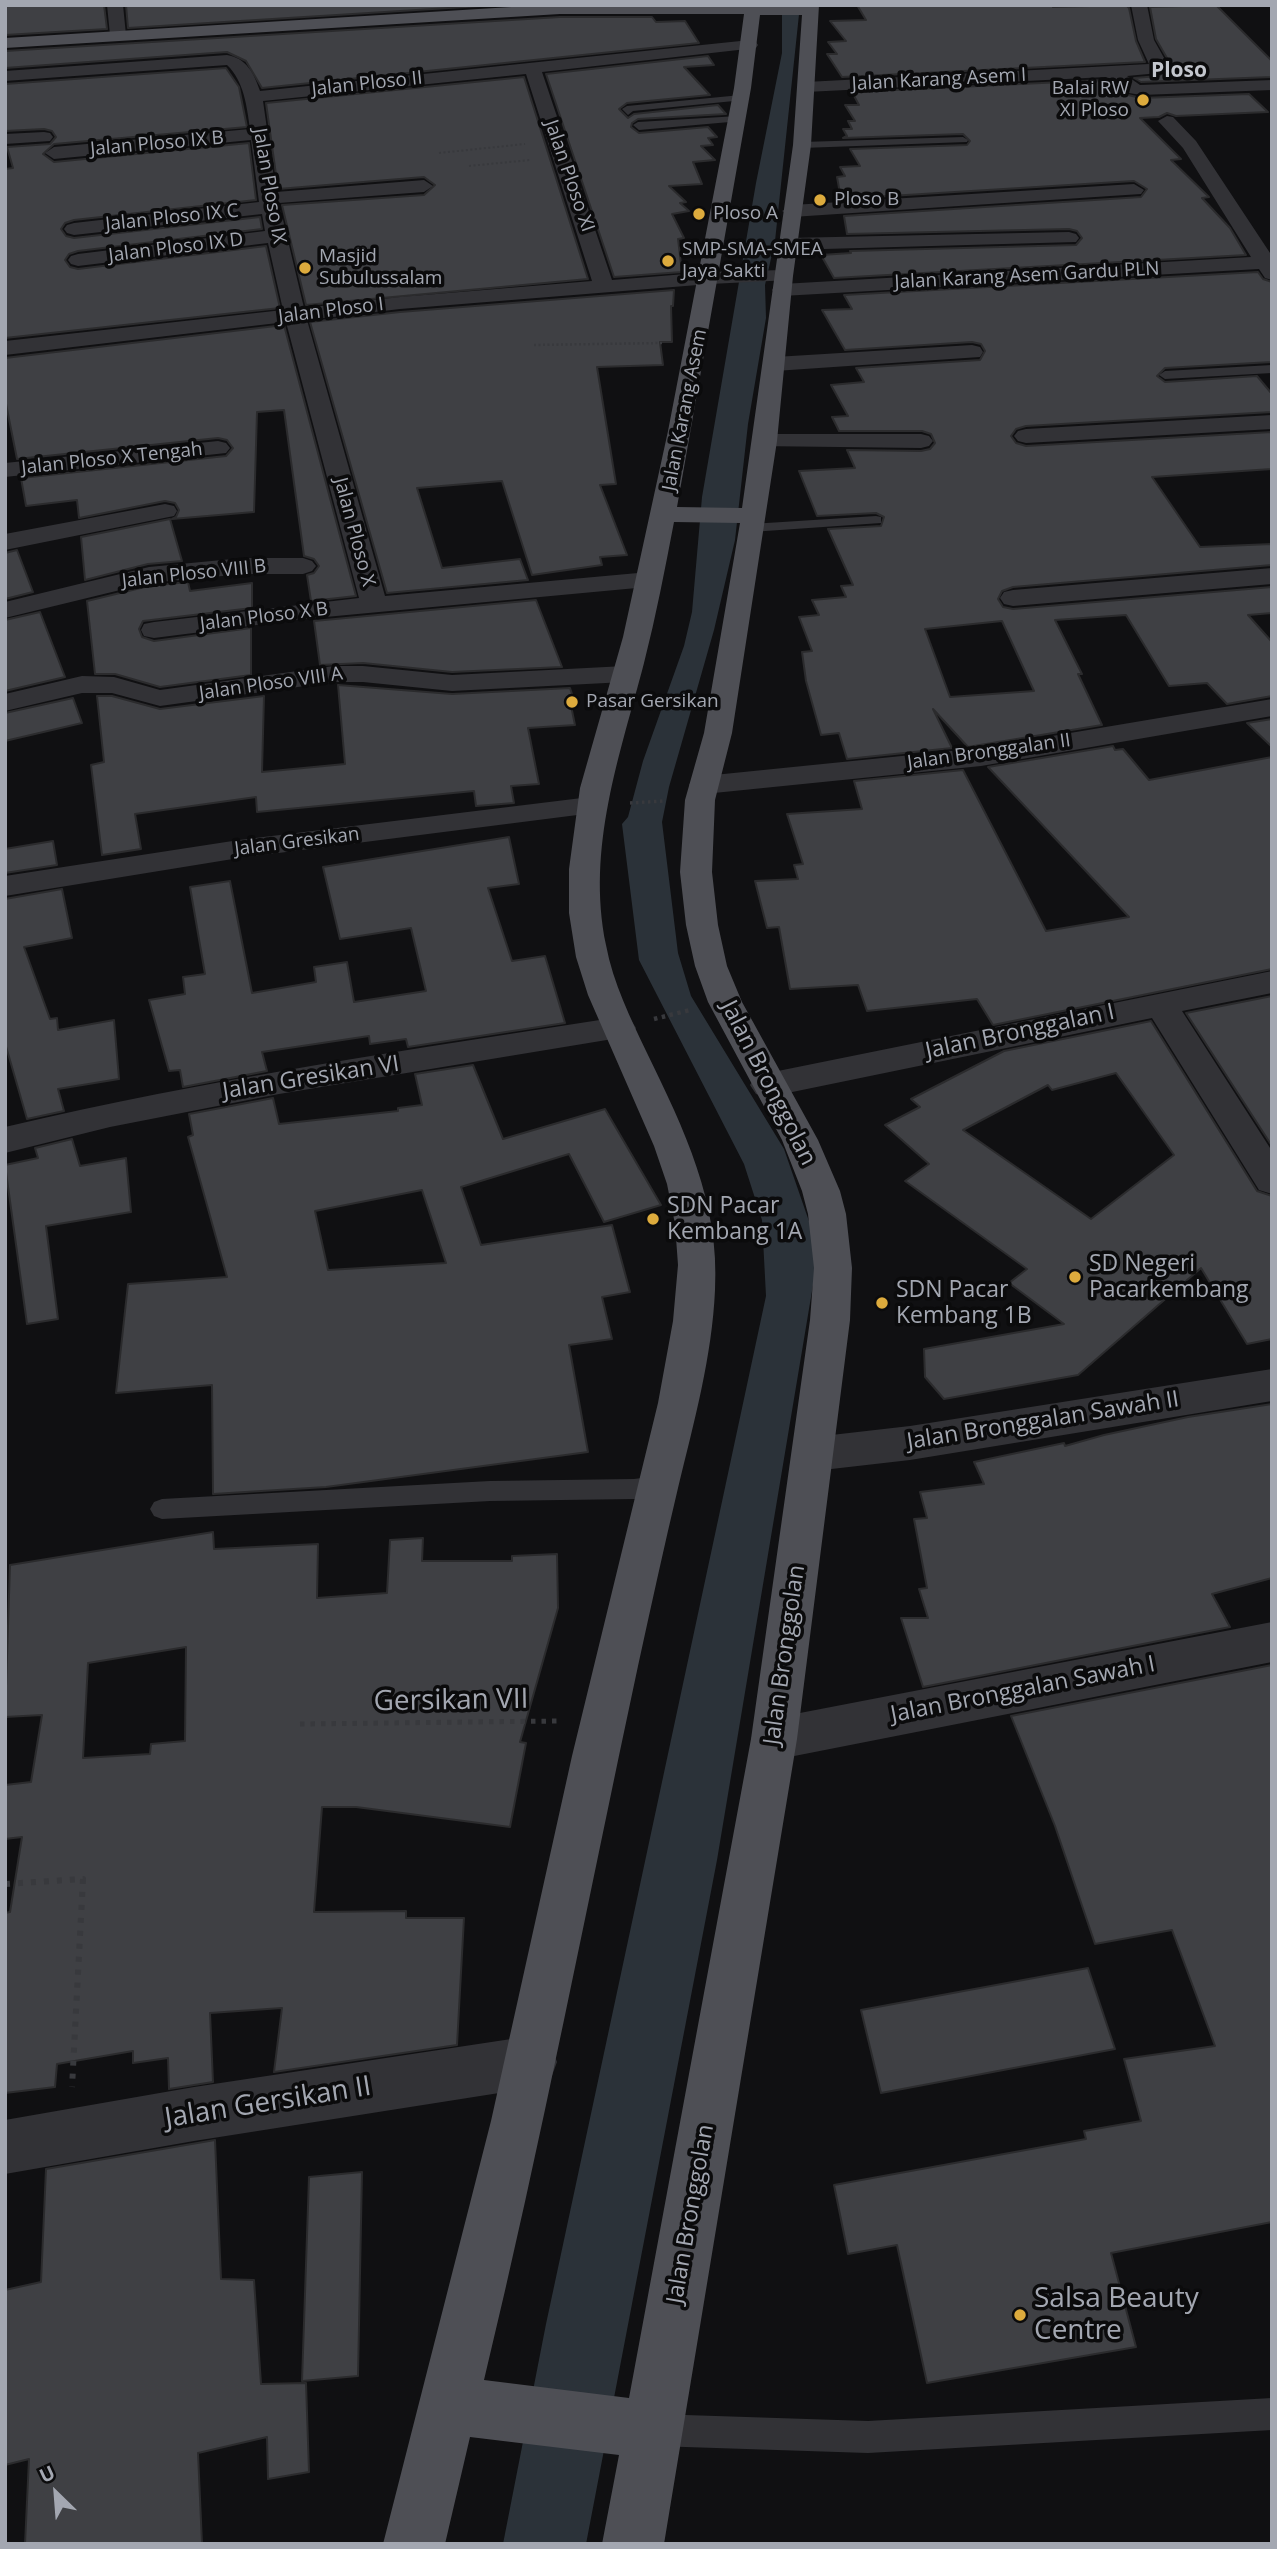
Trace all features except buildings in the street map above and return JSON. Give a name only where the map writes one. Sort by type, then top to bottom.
[{"type":"main road","name":"Jalan Karang Asem","points":[[609,804],[625,674],[635,648],[649,580],[667,514],[716,278],[754,7]]},
{"type":"main road","points":[[5,43],[538,10],[809,8],[802,145],[788,244],[780,280],[775,364],[765,441],[749,520],[725,696],[704,785]]},
{"type":"main road","points":[[667,514],[749,520]]},
{"type":"main road","name":"Jalan Bronggolan","points":[[633,2544],[642,2428],[774,1739],[814,1454],[830,1320],[833,1268],[827,1214],[811,1164],[725,1002],[711,966],[702,925],[696,851],[704,785]]},
{"type":"main road","points":[[414,2544],[455,2405],[531,2062],[567,1877],[658,1486],[683,1391],[694,1325],[698,1257],[687,1192],[633,1024],[595,967],[587,936],[584,891],[609,804]]},
{"type":"main road","points":[[455,2405],[642,2428]]},
{"type":"street","points":[[115,5],[118,35]]},
{"type":"street","name":"Jalan Karang Asem I","points":[[806,87],[1153,69],[1160,65],[1146,40],[1139,5]]},
{"type":"street","name":"Jalan Ploso II","points":[[253,97],[750,45]]},
{"type":"street","points":[[5,76],[223,60],[234,62],[240,67],[253,97]]},
{"type":"street","name":"Jalan Ploso XI","points":[[532,66],[604,287]]},
{"type":"street","points":[[1108,72],[1135,89],[1151,91],[1272,85]]},
{"type":"street","name":"Jalan Ploso IX","points":[[253,97],[275,236],[293,316]]},
{"type":"street","points":[[1167,121],[1190,145],[1269,267]]},
{"type":"street","name":"Jalan Ploso IX B","points":[[54,153],[260,134]]},
{"type":"street","points":[[5,139],[44,136]]},
{"type":"street","name":"Jalan Ploso IX C","points":[[74,229],[269,202],[424,186]]},
{"type":"street","points":[[792,211],[1134,190]]},
{"type":"street","name":"Jalan Ploso IX D","points":[[78,260],[275,236]]},
{"type":"street","points":[[788,244],[1069,238]]},
{"type":"street","name":"Jalan Karang Asem Gardu PLN","points":[[780,280],[1269,267]]},
{"type":"street","name":"Jalan Ploso I","points":[[5,348],[400,303],[716,278],[780,280]]},
{"type":"street","name":"Jalan Ploso X","points":[[293,316],[374,604],[649,580]]},
{"type":"street","points":[[775,364],[972,352]]},
{"type":"street","points":[[1026,436],[1272,422]]},
{"type":"street","points":[[765,441],[921,440]]},
{"type":"street","name":"Jalan Ploso X Tengah","points":[[5,470],[218,448]]},
{"type":"street","points":[[5,542],[165,511]]},
{"type":"street","name":"Jalan Ploso VIII B","points":[[5,610],[149,575],[243,566],[303,566]]},
{"type":"street","points":[[1013,598],[1272,576]]},
{"type":"street","name":"Jalan Ploso X B","points":[[154,630],[374,604]]},
{"type":"street","name":"Jalan Ploso VIII A","points":[[5,704],[96,684],[113,685],[140,695],[160,698],[334,674],[363,674],[438,683],[625,674]]},
{"type":"street","name":"Jalan Bronggalan II","points":[[704,785],[981,757],[1272,707]]},
{"type":"street","name":"Jalan Gresikan","points":[[5,886],[239,849],[609,804]]},
{"type":"street","name":"Jalan Bronggalan I","points":[[768,1085],[1272,982]]},
{"type":"street","points":[[1160,1003],[1272,1181]]},
{"type":"street","name":"Jalan Gresikan VI","points":[[5,1140],[110,1115],[279,1082],[633,1024]]},
{"type":"street","name":"Jalan Bronggalan Sawah II","points":[[814,1454],[910,1443],[1272,1385]]},
{"type":"street","name":"Jalan Bronggalan Sawah I","points":[[774,1739],[1272,1642]]},
{"type":"street","name":"Jalan Gersikan II","points":[[5,2147],[531,2062]]},
{"type":"lane","points":[[628,112],[627,109],[741,98]]},
{"type":"lane","points":[[638,125],[738,119]]},
{"type":"lane","points":[[802,145],[963,140]]},
{"type":"lane","points":[[1165,375],[1272,369]]},
{"type":"lane","points":[[749,520],[876,520]]},
{"type":"lane","points":[[162,1509],[490,1491],[634,1489],[658,1486]]},
{"type":"lane","points":[[642,2428],[868,2437],[1272,2414]]},
{"type":"path","points":[[439,153],[559,149]]},
{"type":"path","points":[[469,166],[559,149]]},
{"type":"path","points":[[534,345],[665,343]]},
{"type":"path","points":[[609,804],[668,801]]},
{"type":"path","points":[[633,1024],[694,1009]]},
{"type":"path","name":"Gersikan VII","points":[[300,1724],[603,1720]]},
{"type":"path","points":[[5,1884],[83,1879],[70,2136]]},
{"type":"shaded area","points":[[782,5],[800,5],[775,241],[765,285],[766,318],[748,424],[735,540],[714,630],[669,787],[662,822],[678,953],[691,996],[784,1149],[811,1227],[815,1273],[717,1860],[586,2544],[503,2544],[546,2324],[766,1296],[762,1220],[744,1164],[639,960],[622,824],[628,817],[643,761],[684,646],[692,612],[702,497],[756,183],[782,53]]},
{"type":"place","name":"Balai RW XI Ploso","points":[[1143,100]]},
{"type":"place","name":"Ploso B","points":[[820,200]]},
{"type":"place","name":"Ploso A","points":[[699,214]]},
{"type":"place","name":"SMP-SMA-SMEA Jaya Sakti","points":[[668,261]]},
{"type":"place","name":"Masjid Subulussalam","points":[[305,268]]},
{"type":"place","name":"Pasar Gersikan","points":[[572,702]]},
{"type":"place","name":"SDN Pacar Kembang 1A","points":[[653,1219]]},
{"type":"place","name":"SD Negeri Pacarkembang","points":[[1075,1277]]},
{"type":"place","name":"SDN Pacar Kembang 1B","points":[[882,1303]]},
{"type":"place","name":"Salsa Beauty Centre","points":[[1020,2315]]},
{"type":"district","name":"Ploso","points":[[1179,71]]}]
